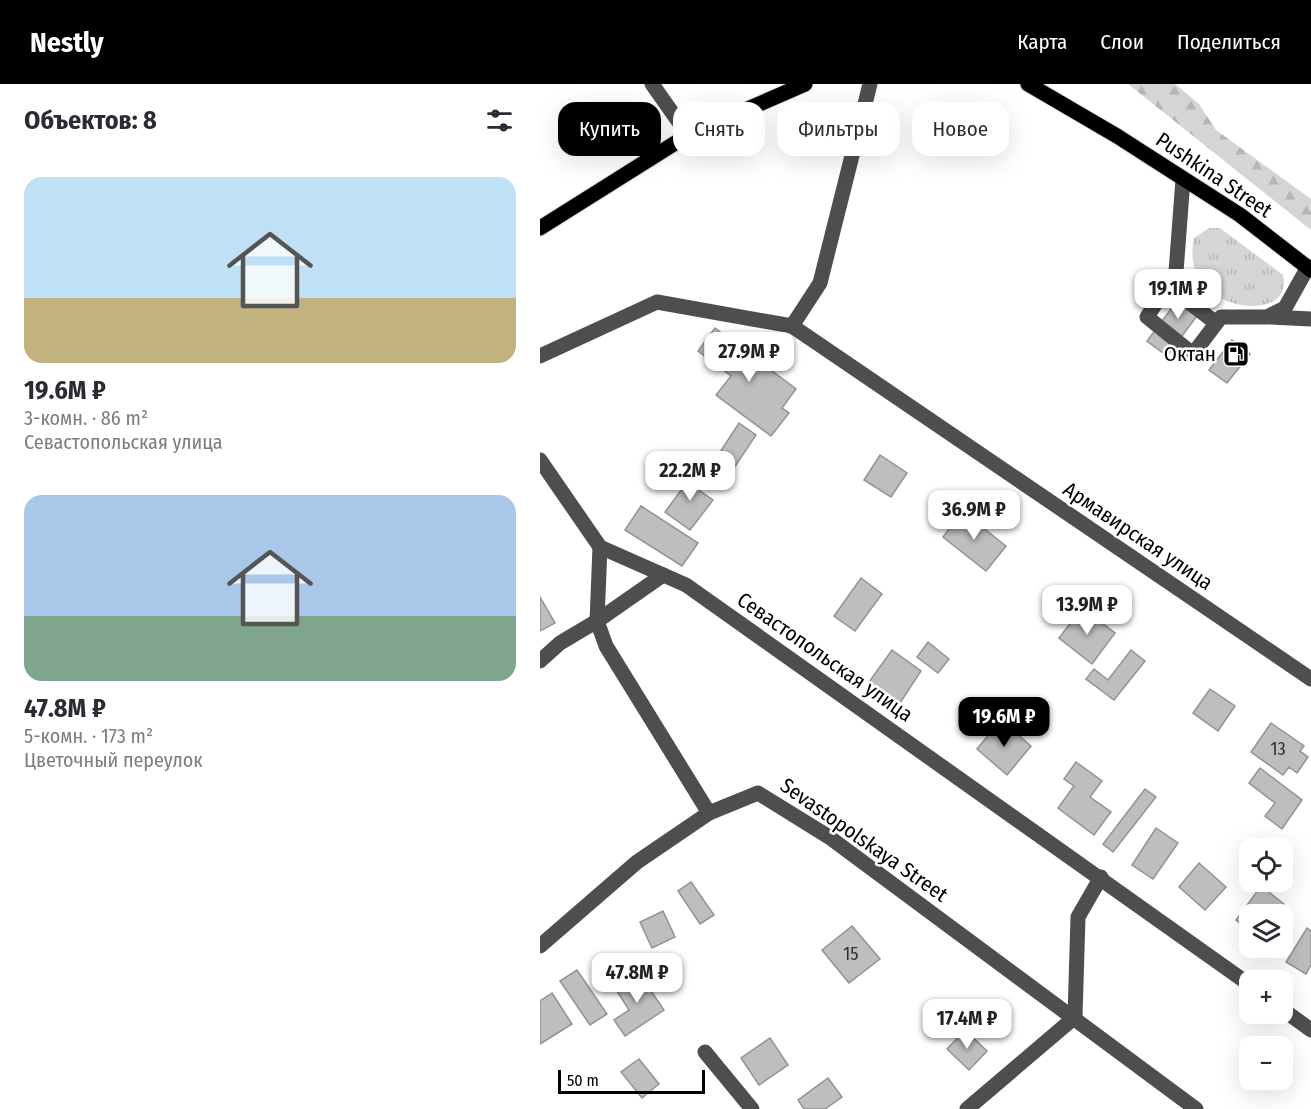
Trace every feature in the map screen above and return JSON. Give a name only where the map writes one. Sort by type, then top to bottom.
[{"type":"main road","points":[[764,102],[805,84]]},
{"type":"main road","name":"Pushkina Street","points":[[1028,84],[1240,216],[1309,269]]},
{"type":"main road","points":[[540,228],[673,144]]},
{"type":"street","points":[[652,84],[673,114]]},
{"type":"street","points":[[792,326],[820,282],[870,84]]},
{"type":"street","points":[[1183,179],[1176,272],[1147,317],[1193,354],[1221,317],[1311,319]]},
{"type":"street","points":[[1267,317],[1285,308],[1309,269]]},
{"type":"street","points":[[1168,286],[1216,323]]},
{"type":"street","name":"Армавирская улица","points":[[540,356],[657,302],[792,326],[1311,679]]},
{"type":"street","points":[[540,460],[600,547],[597,621],[606,646],[709,813],[637,862],[540,946]]},
{"type":"street","name":"Севастопольская улица","points":[[600,547],[686,585],[1239,977]]},
{"type":"street","points":[[540,661],[560,643],[597,621],[663,575]]},
{"type":"street","name":"Sevastopolskaya Street","points":[[709,813],[758,793],[829,837],[1075,1017],[1196,1109]]},
{"type":"street","points":[[967,1109],[1075,1017],[1078,917],[1101,877]]},
{"type":"street","points":[[1293,1017],[1311,1030]]},
{"type":"street","points":[[705,1052],[752,1109]]},
{"type":"green space","points":[[1128,84],[1175,84],[1199,104],[1216,130],[1311,199],[1311,230]]},
{"type":"green space","points":[[1209,228],[1220,228],[1283,275],[1282,291],[1272,302],[1256,306],[1237,304],[1218,296],[1203,283],[1193,263],[1194,238]]},
{"type":"building","points":[[1189,285],[1209,300],[1167,356],[1147,341]]},
{"type":"building","points":[[715,328],[796,389],[782,408],[789,413],[771,436],[716,395],[731,376],[698,351]]},
{"type":"building","points":[[1232,340],[1250,354],[1227,383],[1209,370]]},
{"type":"building","points":[[739,423],[756,435],[726,480],[709,469]]},
{"type":"building","points":[[880,455],[907,473],[891,497],[864,480]]},
{"type":"building","points":[[696,470],[708,479],[700,491],[713,500],[690,530],[665,512]]},
{"type":"building","points":[[641,506],[698,543],[682,566],[625,530]]},
{"type":"building","points":[[962,511],[1006,546],[986,571],[943,537]]},
{"type":"building","points":[[861,578],[882,594],[855,631],[834,616]]},
{"type":"building","points":[[540,597],[555,623],[540,631]]},
{"type":"building","points":[[1082,608],[1115,633],[1092,664],[1059,638]]},
{"type":"building","points":[[928,642],[949,659],[938,673],[917,657]]},
{"type":"building","points":[[892,650],[921,671],[900,703],[869,682]]},
{"type":"building","points":[[1131,650],[1145,661],[1114,700],[1086,679],[1094,669],[1108,680]]},
{"type":"building","points":[[1210,689],[1235,706],[1218,731],[1193,713]]},
{"type":"building","points":[[1001,720],[1031,746],[1007,775],[977,749]]},
{"type":"building","points":[[1271,723],[1304,746],[1300,751],[1308,757],[1297,773],[1289,767],[1283,775],[1251,752]]},
{"type":"building","points":[[1076,762],[1102,781],[1090,797],[1111,812],[1094,835],[1058,808],[1074,786],[1064,779]]},
{"type":"building","points":[[1260,768],[1302,800],[1282,829],[1265,816],[1275,803],[1249,783]]},
{"type":"building","points":[[1145,789],[1156,797],[1113,852],[1103,844]]},
{"type":"building","points":[[1156,828],[1178,843],[1153,879],[1132,865]]},
{"type":"building","points":[[1199,863],[1226,887],[1205,910],[1179,887]]},
{"type":"building","points":[[691,882],[714,915],[700,924],[678,891]]},
{"type":"building","points":[[1257,892],[1269,892],[1284,904],[1248,904]]},
{"type":"building","points":[[663,911],[675,937],[652,948],[640,922]]},
{"type":"building","points":[[852,926],[880,959],[849,983],[822,950]]},
{"type":"building","points":[[1307,928],[1311,931],[1311,965],[1306,974],[1286,962],[1288,958],[1293,958],[1293,951]]},
{"type":"building","points":[[577,970],[607,1014],[590,1025],[560,981]]},
{"type":"building","points":[[638,972],[664,1010],[625,1036],[614,1020],[629,1010],[615,988]]},
{"type":"building","points":[[552,993],[572,1024],[540,1044],[540,1001]]},
{"type":"building","points":[[965,1030],[987,1051],[969,1070],[947,1049]]},
{"type":"building","points":[[770,1038],[788,1065],[759,1085],[741,1058]]},
{"type":"building","points":[[639,1059],[659,1084],[642,1098],[621,1072]]},
{"type":"building","points":[[828,1078],[842,1097],[825,1109],[804,1109],[798,1100]]},
{"type":"place","name":"Октан","points":[[1236,354]]}]
